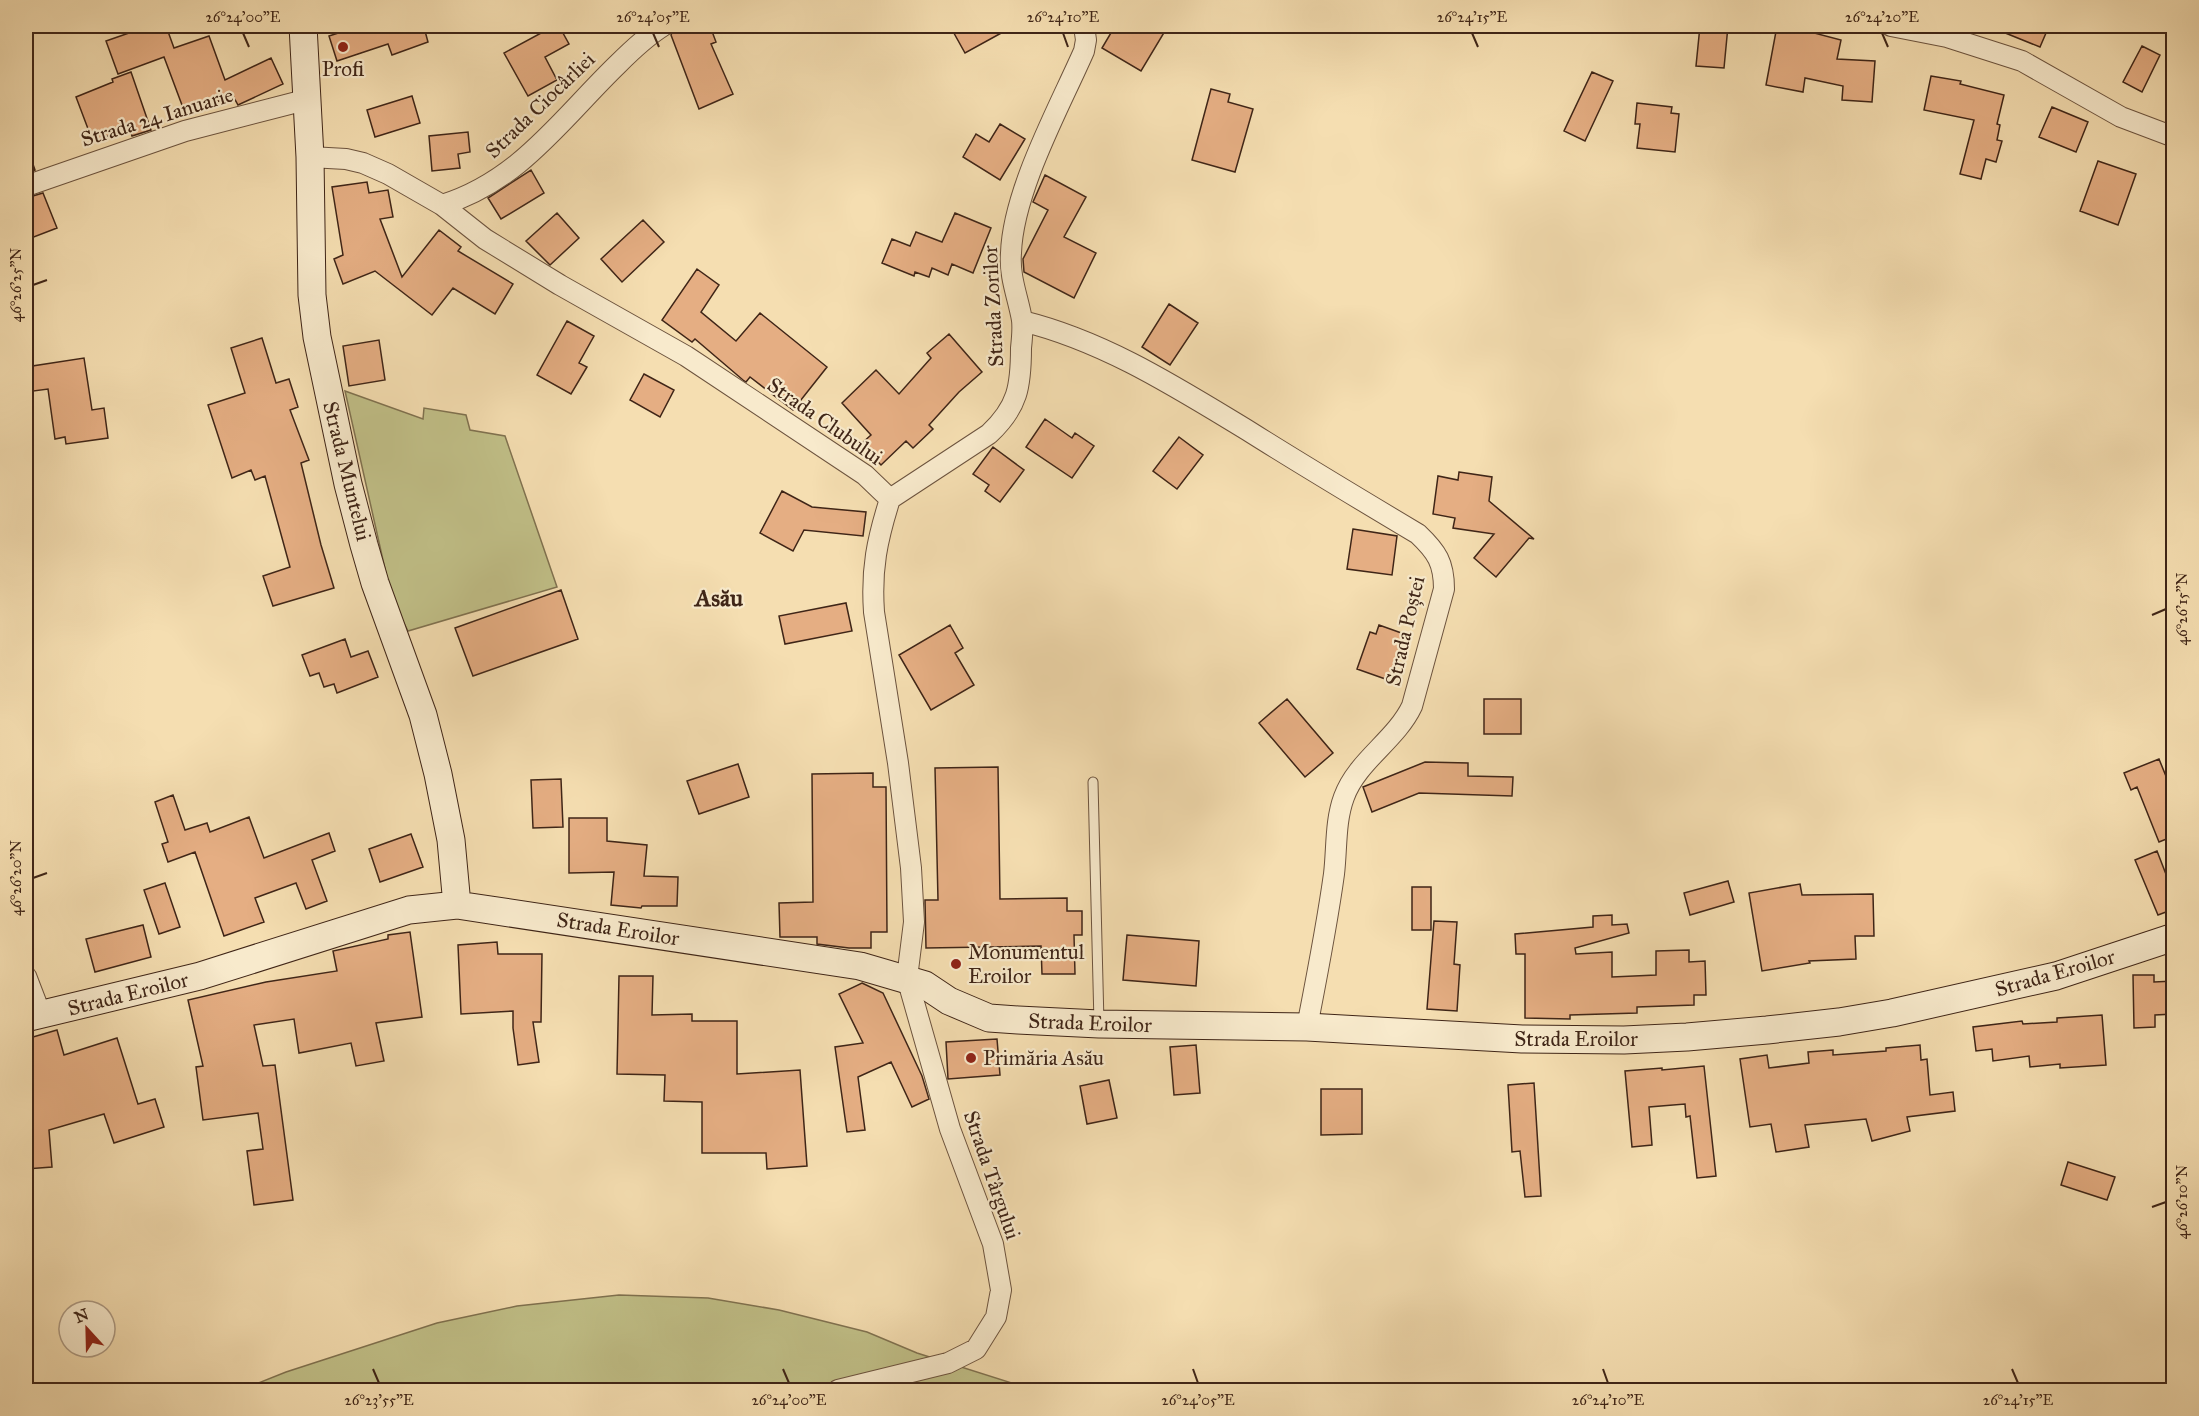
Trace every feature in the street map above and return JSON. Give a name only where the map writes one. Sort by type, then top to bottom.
[{"type":"main road","name":"Strada Muntelui","points":[[303,26],[305,100],[310,157],[312,295],[317,337],[348,484],[375,583],[423,715],[438,774],[451,840],[457,905]]},
{"type":"main road","name":"Strada Eroilor","points":[[33,1017],[239,965],[410,910],[457,905],[860,966],[925,985],[949,1001],[989,1018],[1099,1024],[1307,1027],[1575,1041],[1676,1038],[1839,1022],[1958,999],[2056,976],[2174,938]]},
{"type":"street","name":"Strada Ciocârliei","points":[[442,205],[486,188],[517,166],[558,127],[622,59],[663,26]]},
{"type":"street","name":"Strada Zorilor","points":[[890,499],[972,446],[1002,421],[1017,394],[1021,375],[1022,321],[1011,272],[1010,253],[1013,229],[1021,200],[1042,145],[1084,51],[1086,40],[1084,26]]},
{"type":"street","points":[[1892,26],[1947,37],[2022,62],[2121,117],[2174,137]]},
{"type":"street","name":"Strada 24 Ianuarie","points":[[26,186],[185,131],[305,100]]},
{"type":"street","name":"Strada Clubului","points":[[310,157],[346,159],[363,163],[388,174],[442,205],[485,239],[515,258],[686,356],[865,475],[890,499]]},
{"type":"street","name":"Strada Poștei","points":[[1022,321],[1106,351],[1173,385],[1418,534],[1430,545],[1440,560],[1444,574],[1444,589],[1412,706],[1405,722],[1357,774],[1344,797],[1339,820],[1328,914],[1307,1027]]},
{"type":"street","points":[[890,499],[877,540],[872,587],[898,763],[910,868],[914,922],[907,978]]},
{"type":"street","points":[[26,976],[33,1017]]},
{"type":"street","name":"Strada Târgului","points":[[838,1390],[948,1363],[976,1349],[996,1317],[1001,1290],[993,1244],[950,1129],[907,978]]},
{"type":"lane","points":[[1093,782],[1099,1024]]},
{"type":"shaded area","points":[[345,391],[423,419],[424,408],[466,415],[470,430],[505,436],[557,587],[408,631],[392,600]]},
{"type":"shaded area","points":[[619,1295],[708,1298],[779,1310],[867,1332],[917,1353],[1034,1390],[241,1390],[286,1372],[437,1323],[517,1306]]},
{"type":"building","points":[[149,26],[166,26],[174,48],[209,36],[225,80],[271,58],[283,84],[238,105],[233,96],[185,113],[164,57],[118,74],[106,41]]},
{"type":"building","points":[[360,26],[432,26],[432,29],[425,31],[428,42],[392,55],[388,44],[337,61],[329,36]]},
{"type":"building","points":[[554,26],[559,26],[569,44],[545,57],[557,80],[528,96],[504,53]]},
{"type":"building","points":[[675,26],[710,26],[716,42],[711,44],[733,94],[699,109],[671,35]]},
{"type":"building","points":[[950,26],[1014,26],[965,53]]},
{"type":"building","points":[[1115,26],[1168,26],[1141,71],[1102,48]]},
{"type":"building","points":[[1700,26],[1728,26],[1724,68],[1696,66]]},
{"type":"building","points":[[1777,26],[1814,31],[1814,33],[1841,40],[1837,59],[1875,61],[1872,102],[1842,100],[1843,86],[1805,78],[1803,92],[1766,85]]},
{"type":"building","points":[[1988,26],[2049,26],[2040,47]]},
{"type":"building","points":[[2142,46],[2160,55],[2142,92],[2123,82]]},
{"type":"building","points":[[131,72],[151,130],[132,136],[129,127],[93,142],[76,97]]},
{"type":"building","points":[[1592,72],[1613,81],[1585,141],[1564,131]]},
{"type":"building","points":[[1931,76],[1961,81],[1960,84],[2004,95],[1997,124],[2000,125],[1997,140],[2002,141],[1996,162],[1986,159],[1981,179],[1960,174],[1974,120],[1924,110]]},
{"type":"building","points":[[1211,89],[1230,94],[1228,102],[1253,109],[1235,172],[1192,160]]},
{"type":"building","points":[[412,96],[420,123],[375,137],[367,110]]},
{"type":"building","points":[[1637,103],[1672,107],[1671,113],[1679,114],[1675,152],[1637,148],[1640,124],[1635,124]]},
{"type":"building","points":[[2052,107],[2088,122],[2076,152],[2039,137]]},
{"type":"building","points":[[1000,124],[1025,139],[1000,180],[963,157],[976,134],[989,142]]},
{"type":"building","points":[[468,132],[470,152],[458,154],[460,168],[432,171],[429,136]]},
{"type":"building","points":[[26,150],[28,150],[35,170],[26,173]]},
{"type":"building","points":[[2098,161],[2136,174],[2118,225],[2080,211]]},
{"type":"building","points":[[531,170],[544,193],[501,219],[488,198]]},
{"type":"building","points":[[1045,175],[1086,197],[1064,237],[1096,253],[1074,298],[1024,272],[1023,259],[1048,210],[1033,202]]},
{"type":"building","points":[[367,182],[369,193],[388,190],[393,217],[380,219],[402,277],[439,230],[461,247],[458,251],[513,284],[495,314],[453,288],[432,315],[375,271],[343,284],[334,259],[343,255],[332,187]]},
{"type":"building","points":[[43,193],[57,228],[26,240],[26,198]]},
{"type":"building","points":[[557,213],[579,238],[550,265],[526,241]]},
{"type":"building","points":[[955,213],[991,228],[973,273],[952,264],[948,275],[932,268],[929,277],[915,272],[914,276],[882,263],[892,239],[910,246],[916,232],[942,242]]},
{"type":"building","points":[[643,220],[664,242],[622,282],[601,259]]},
{"type":"building","points":[[697,269],[719,285],[701,312],[736,341],[760,313],[827,367],[793,410],[750,377],[746,382],[743,380],[695,339],[692,342],[662,320]]},
{"type":"building","points":[[1169,304],[1198,323],[1170,365],[1142,347]]},
{"type":"building","points":[[567,321],[594,336],[579,363],[587,367],[571,394],[537,375]]},
{"type":"building","points":[[949,334],[982,372],[959,392],[929,425],[933,429],[913,448],[906,441],[881,465],[861,444],[871,435],[842,403],[876,370],[899,394],[931,358],[927,353]]},
{"type":"building","points":[[262,338],[276,383],[289,379],[298,407],[290,410],[309,460],[301,463],[334,588],[273,606],[263,576],[290,567],[265,476],[255,480],[251,470],[232,478],[208,405],[245,393],[231,348]]},
{"type":"building","points":[[379,340],[385,380],[349,386],[343,346]]},
{"type":"building","points":[[84,358],[92,410],[104,408],[108,438],[66,444],[65,437],[55,439],[48,389],[26,392],[26,367]]},
{"type":"building","points":[[644,374],[674,390],[660,417],[630,400]]},
{"type":"building","points":[[1045,419],[1072,438],[1075,433],[1094,446],[1072,478],[1026,447]]},
{"type":"building","points":[[1179,437],[1203,455],[1177,489],[1153,471]]},
{"type":"building","points":[[993,447],[1024,470],[1000,502],[985,491],[989,485],[973,474]]},
{"type":"building","points":[[1459,472],[1492,477],[1489,501],[1534,539],[1529,538],[1496,577],[1474,558],[1494,534],[1453,528],[1455,518],[1433,514],[1438,476],[1458,480]]},
{"type":"building","points":[[782,491],[812,507],[866,512],[863,536],[804,530],[793,551],[760,533]]},
{"type":"building","points":[[1353,529],[1397,536],[1392,575],[1347,569]]},
{"type":"building","points":[[561,590],[578,639],[473,676],[455,628]]},
{"type":"building","points":[[846,603],[852,631],[785,644],[779,616]]},
{"type":"building","points":[[950,625],[963,648],[955,653],[974,685],[931,710],[899,655]]},
{"type":"building","points":[[1379,625],[1407,635],[1391,681],[1357,669],[1370,632],[1376,634]]},
{"type":"building","points":[[345,639],[351,657],[368,651],[378,677],[337,693],[334,684],[324,687],[319,673],[310,676],[302,655]]},
{"type":"building","points":[[1287,699],[1333,753],[1305,777],[1259,723]]},
{"type":"building","points":[[1484,699],[1521,699],[1521,734],[1484,734]]},
{"type":"building","points":[[2159,759],[2174,796],[2174,836],[2159,842],[2137,787],[2131,790],[2124,773]]},
{"type":"building","points":[[1425,762],[1468,763],[1468,776],[1513,777],[1512,796],[1419,793],[1372,812],[1363,787]]},
{"type":"building","points":[[738,764],[749,797],[699,814],[687,781]]},
{"type":"building","points":[[998,767],[1000,899],[1067,898],[1067,911],[1082,911],[1082,935],[1074,935],[1075,974],[1042,974],[1041,946],[926,948],[925,900],[938,900],[935,768]]},
{"type":"building","points":[[873,773],[873,787],[886,787],[887,932],[871,932],[871,948],[817,944],[817,937],[780,937],[779,903],[813,902],[812,774]]},
{"type":"building","points":[[561,779],[563,827],[533,828],[531,780]]},
{"type":"building","points":[[173,795],[185,830],[207,823],[210,832],[249,817],[264,858],[329,833],[335,851],[312,860],[327,901],[306,909],[296,883],[255,898],[264,922],[224,936],[195,852],[168,862],[162,844],[168,842],[155,802]]},
{"type":"building","points":[[569,818],[607,818],[607,841],[647,845],[644,876],[678,877],[677,906],[642,906],[641,908],[611,905],[614,872],[569,873]]},
{"type":"building","points":[[411,834],[423,867],[380,882],[369,849]]},
{"type":"building","points":[[2157,851],[2174,895],[2174,909],[2158,915],[2135,860]]},
{"type":"building","points":[[1728,881],[1734,902],[1690,915],[1684,893]]},
{"type":"building","points":[[165,883],[180,927],[159,934],[144,890]]},
{"type":"building","points":[[1800,884],[1802,895],[1873,894],[1874,936],[1855,936],[1856,959],[1809,961],[1810,963],[1762,971],[1749,893]]},
{"type":"building","points":[[1412,887],[1431,887],[1431,930],[1412,930]]},
{"type":"building","points":[[1612,915],[1612,925],[1627,924],[1629,933],[1575,948],[1576,954],[1612,952],[1612,977],[1656,975],[1656,951],[1689,950],[1689,962],[1705,961],[1706,995],[1694,995],[1694,1005],[1637,1007],[1637,1013],[1570,1015],[1570,1019],[1525,1018],[1525,954],[1516,954],[1515,934],[1593,927],[1593,916]]},
{"type":"building","points":[[1434,921],[1457,922],[1454,964],[1460,965],[1457,1011],[1427,1009]]},
{"type":"building","points":[[143,925],[151,957],[95,972],[86,939]]},
{"type":"building","points":[[410,932],[422,1017],[376,1023],[384,1061],[356,1066],[351,1043],[299,1053],[294,1019],[254,1025],[263,1066],[275,1065],[293,1200],[254,1205],[247,1151],[263,1149],[258,1113],[203,1120],[196,1067],[203,1066],[188,1000],[266,982],[337,971],[333,951],[388,939],[388,935]]},
{"type":"building","points":[[1127,935],[1199,941],[1196,986],[1123,980]]},
{"type":"building","points":[[497,942],[498,954],[542,954],[541,1022],[533,1022],[539,1062],[518,1065],[513,1011],[461,1014],[458,945]]},
{"type":"building","points":[[2133,975],[2154,975],[2154,982],[2174,981],[2174,1014],[2155,1015],[2155,1027],[2134,1028]]},
{"type":"building","points":[[619,976],[653,976],[652,1015],[692,1014],[692,1021],[737,1021],[737,1074],[800,1070],[807,1166],[767,1169],[766,1153],[702,1153],[702,1102],[664,1101],[665,1075],[617,1074]]},
{"type":"building","points":[[862,983],[883,993],[922,1076],[929,1099],[912,1107],[891,1062],[858,1077],[865,1130],[847,1132],[835,1047],[863,1043],[839,994]]},
{"type":"building","points":[[2102,1015],[2106,1065],[2060,1068],[2060,1064],[2030,1067],[2029,1056],[1993,1061],[1992,1049],[1976,1051],[1973,1027],[2022,1021],[2023,1024],[2057,1022],[2057,1018]]},
{"type":"building","points":[[57,1030],[64,1055],[117,1038],[138,1104],[155,1099],[164,1127],[114,1143],[104,1114],[49,1130],[52,1167],[26,1169],[26,1039]]},
{"type":"building","points":[[997,1039],[1000,1075],[948,1079],[946,1042]]},
{"type":"building","points":[[1196,1045],[1200,1093],[1174,1095],[1170,1047]]},
{"type":"building","points":[[1920,1045],[1921,1060],[1927,1059],[1930,1095],[1953,1092],[1955,1111],[1907,1117],[1910,1131],[1872,1141],[1866,1119],[1805,1125],[1809,1147],[1776,1152],[1771,1124],[1750,1127],[1740,1059],[1767,1055],[1769,1068],[1809,1063],[1808,1052],[1833,1050],[1833,1055],[1886,1051],[1886,1048]]},
{"type":"building","points":[[1704,1066],[1716,1176],[1697,1178],[1690,1116],[1686,1117],[1685,1104],[1649,1107],[1652,1145],[1632,1147],[1625,1071]]},
{"type":"building","points":[[1109,1080],[1117,1118],[1087,1124],[1080,1086]]},
{"type":"building","points":[[1534,1083],[1541,1196],[1525,1197],[1520,1151],[1512,1152],[1508,1085]]},
{"type":"building","points":[[1321,1089],[1362,1089],[1362,1134],[1321,1135]]},
{"type":"building","points":[[2068,1162],[2115,1177],[2107,1200],[2061,1185]]},
{"type":"place","name":"Profi","points":[[343,47]]},
{"type":"place","name":"Monumentul Eroilor","points":[[956,964]]},
{"type":"place","name":"Primăria Asău","points":[[971,1058]]},
{"type":"district","name":"Asău","points":[[719,598]]}]
